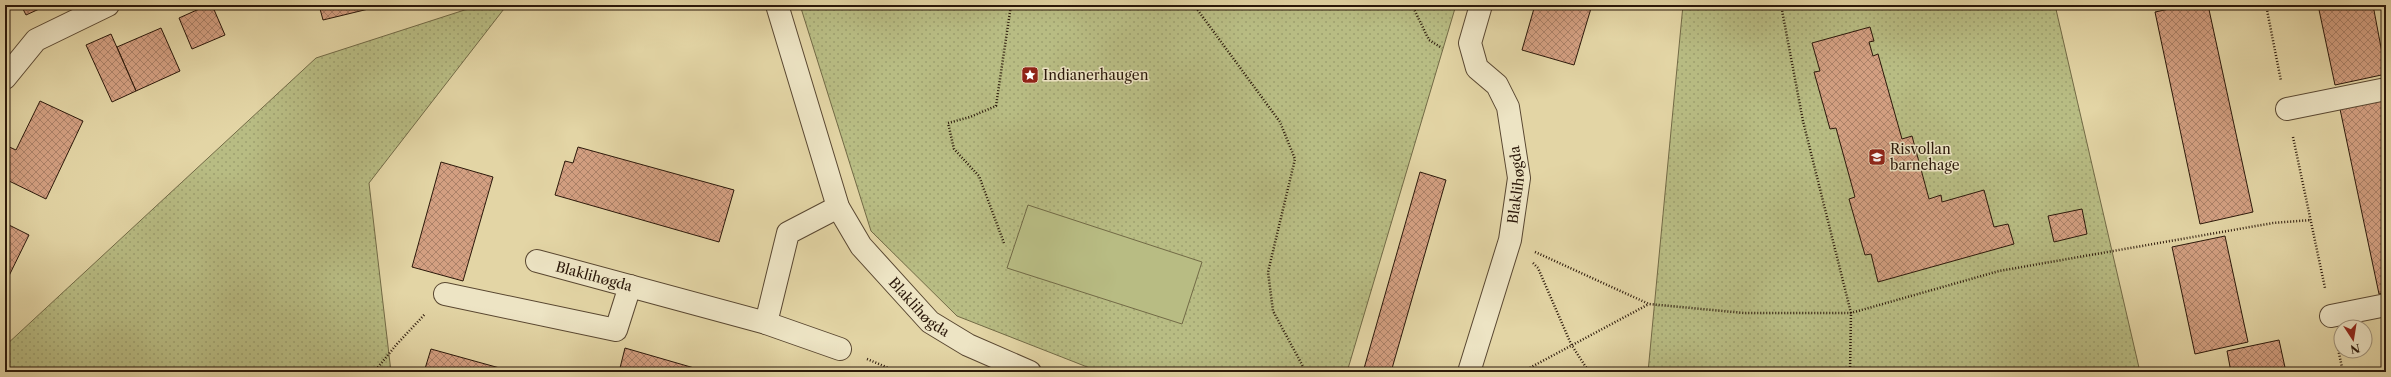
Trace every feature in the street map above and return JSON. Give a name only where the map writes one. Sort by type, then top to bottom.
[{"type":"street","points":[[5,78],[36,40],[108,5]]},
{"type":"street","name":"Blaklihøgda","points":[[777,5],[838,207],[861,246],[930,322],[968,345],[1030,372]]},
{"type":"street","points":[[1477,68],[1470,43],[1481,5]]},
{"type":"street","name":"Blaklihøgda","points":[[1469,372],[1510,240],[1519,178],[1508,107],[1497,85],[1477,68]]},
{"type":"street","points":[[2287,109],[2386,89]]},
{"type":"street","points":[[766,323],[788,233],[838,207]]},
{"type":"street","name":"Blaklihøgda","points":[[537,261],[766,323],[840,349]]},
{"type":"street","points":[[445,294],[616,330],[630,286]]},
{"type":"street","points":[[2331,316],[2386,305]]},
{"type":"path","points":[[1004,243],[979,176],[954,149],[948,123],[970,117],[996,106],[1011,5]]},
{"type":"path","points":[[1194,5],[1280,122],[1295,159],[1268,272],[1273,311],[1306,372]]},
{"type":"path","points":[[1412,5],[1429,40],[1477,68]]},
{"type":"path","points":[[1781,5],[1802,121],[1851,313],[1850,372]]},
{"type":"path","points":[[2266,5],[2343,372]]},
{"type":"path","points":[[1510,240],[1649,304],[1744,312],[1851,313],[1999,271],[2273,223],[2311,220]]},
{"type":"path","points":[[1510,240],[1538,268],[1571,344],[1589,372]]},
{"type":"path","points":[[374,372],[397,344],[445,294]]},
{"type":"path","points":[[1522,372],[1571,344],[1649,304]]},
{"type":"path","points":[[840,349],[898,372]]},
{"type":"green space","points":[[480,5],[507,5],[369,183],[391,372],[5,372],[5,346],[316,58]]},
{"type":"green space","points":[[800,5],[1456,5],[1347,372],[1100,372],[957,316],[871,231]]},
{"type":"green space","points":[[1683,5],[2055,5],[2140,372],[1648,372]]},
{"type":"green space","points":[[1028,205],[1202,262],[1182,324],[1007,268]]},
{"type":"building","points":[[21,5],[48,5],[26,15]]},
{"type":"building","points":[[208,5],[212,5],[225,35],[192,49],[179,18]]},
{"type":"building","points":[[319,5],[385,5],[323,20]]},
{"type":"building","points":[[1535,5],[1592,5],[1574,65],[1522,50]]},
{"type":"building","points":[[2188,5],[2208,5],[2253,212],[2200,224],[2155,12]]},
{"type":"building","points":[[2318,5],[2373,5],[2386,74],[2335,85]]},
{"type":"building","points":[[1870,27],[1874,41],[1869,42],[1873,56],[1878,54],[1902,139],[1912,136],[1929,199],[1941,195],[1942,202],[1984,190],[1994,227],[2008,224],[2014,244],[1878,282],[1871,254],[1865,255],[1849,199],[1855,197],[1836,128],[1830,129],[1814,72],[1820,71],[1812,43]]},
{"type":"building","points":[[161,28],[180,71],[136,91],[117,47]]},
{"type":"building","points":[[111,34],[136,91],[112,102],[86,45]]},
{"type":"building","points":[[2386,99],[2386,292],[2379,294],[2340,109]]},
{"type":"building","points":[[40,101],[83,121],[46,199],[5,179],[5,145],[16,150]]},
{"type":"building","points":[[578,147],[734,190],[719,242],[555,195],[565,161],[573,163]]},
{"type":"building","points":[[441,162],[493,177],[463,281],[412,267]]},
{"type":"building","points":[[1420,172],[1446,180],[1391,372],[1363,372]]},
{"type":"building","points":[[2082,209],[2087,234],[2054,242],[2048,216]]},
{"type":"building","points":[[5,223],[29,235],[5,284]]},
{"type":"building","points":[[2225,236],[2248,342],[2195,354],[2172,247]]},
{"type":"building","points":[[2279,340],[2286,372],[2231,372],[2227,351]]},
{"type":"building","points":[[625,348],[708,372],[619,372]]},
{"type":"building","points":[[431,349],[514,372],[424,372]]},
{"type":"place","name":"Indianerhaugen","points":[[1030,75]]},
{"type":"place","name":"Risvollan barnehage","points":[[1877,157]]}]
